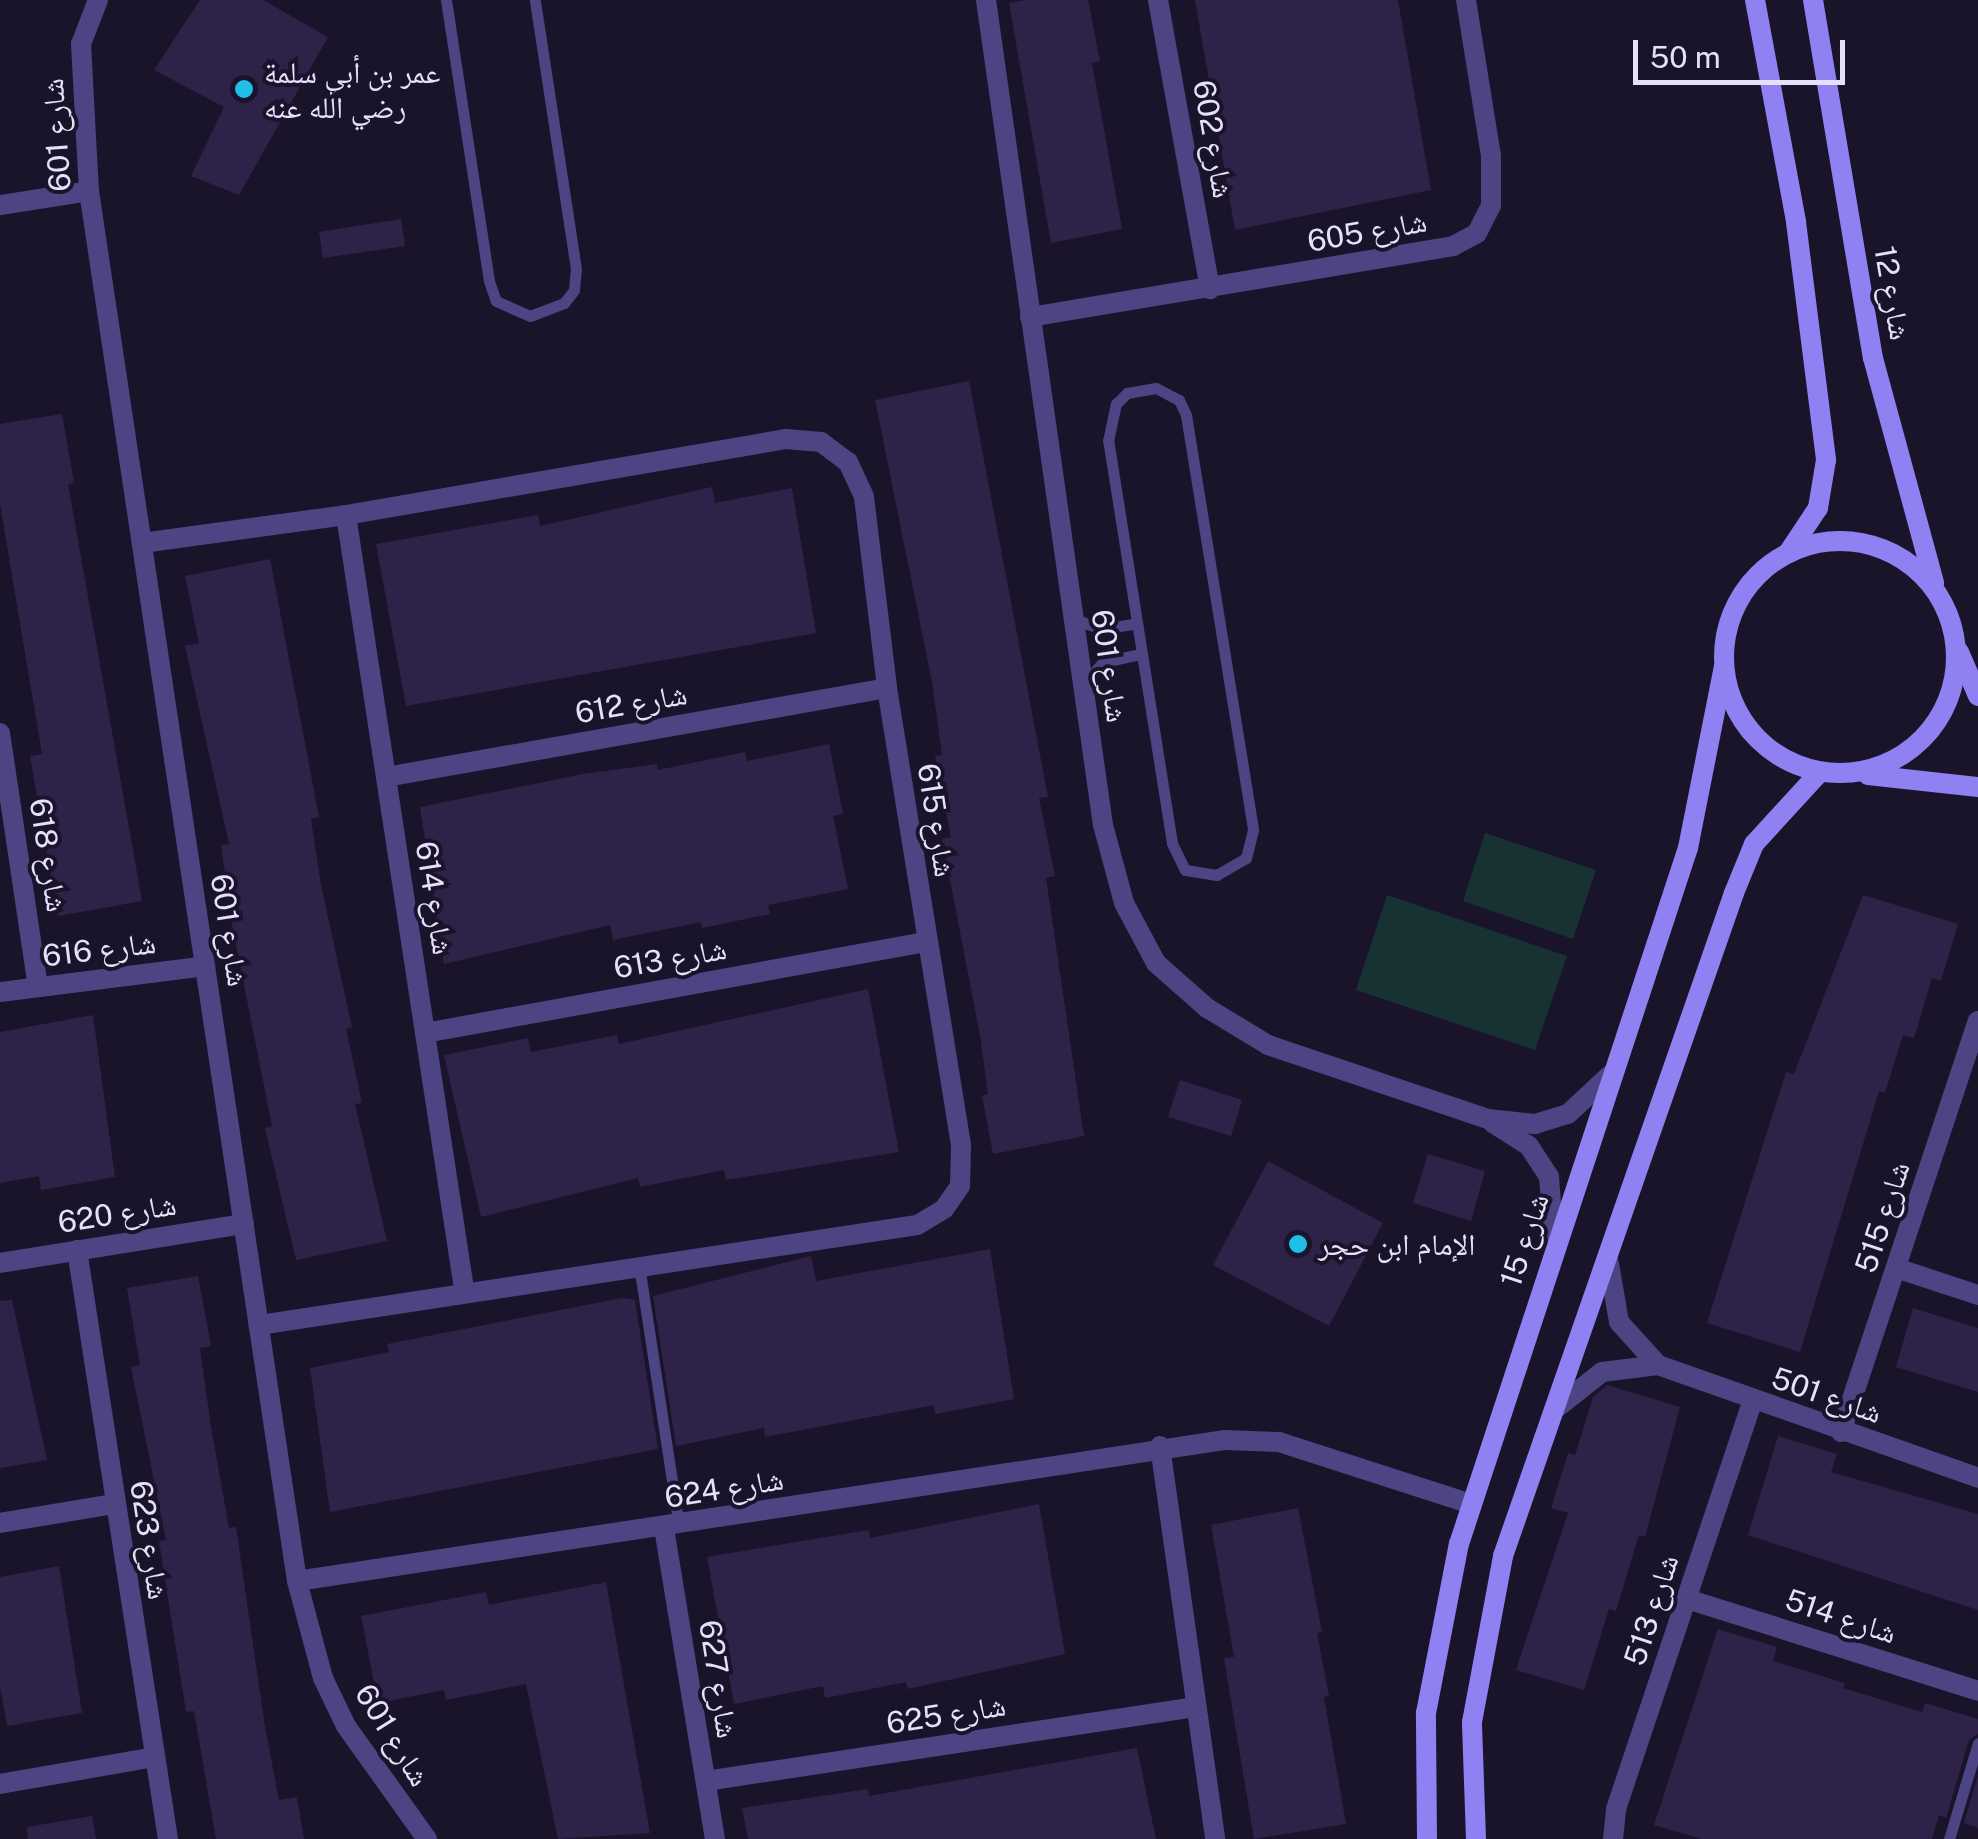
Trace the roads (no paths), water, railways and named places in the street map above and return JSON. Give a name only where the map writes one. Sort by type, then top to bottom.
[{"type":"street","name":"شارع 601","points":[[98,0],[81,44],[89,191],[297,1581],[323,1678],[346,1726],[427,1839]]},
{"type":"street","name":"شارع 601","points":[[986,0],[1103,825],[1124,903],[1156,962],[1206,1008],[1268,1045],[1488,1119],[1535,1124],[1568,1114],[1610,1075]]},
{"type":"street","name":"شارع 602","points":[[1158,0],[1210,289]]},
{"type":"street","name":"شارع 605","points":[[1030,317],[1453,246],[1477,234],[1491,206],[1492,156],[1466,0]]},
{"type":"street","points":[[1755,0],[1796,222],[1826,460],[1818,508],[1788,553]]},
{"type":"street","name":"شارع 12","points":[[1813,0],[1873,358],[1936,590]]},
{"type":"street","points":[[0,205],[89,191]]},
{"type":"street","name":"شارع 615","points":[[142,543],[346,516],[786,438],[821,442],[848,462],[864,497],[887,688],[925,942],[961,1146],[960,1186],[944,1209],[917,1225],[464,1289],[259,1325]]},
{"type":"street","name":"شارع 614","points":[[346,516],[464,1289]]},
{"type":"street","points":[[1978,696],[1936,590],[1884,549],[1819,542],[1788,553],[1759,572],[1738,600],[1726,632],[1724,667],[1733,704],[1753,736],[1783,760],[1819,773],[1978,788]]},
{"type":"street","points":[[1851,774],[1886,765],[1918,746],[1940,718],[1954,683],[1956,646]]},
{"type":"street","name":"شارع 15","points":[[1427,1839],[1426,1714],[1471,1504],[1698,813],[1724,667]]},
{"type":"street","name":"شارع 612","points":[[386,777],[887,688]]},
{"type":"street","name":"شارع 618","points":[[0,733],[38,986]]},
{"type":"street","points":[[1476,1839],[1472,1722],[1482,1648],[1502,1556],[1609,1264],[1754,844],[1819,773]]},
{"type":"street","name":"شارع 613","points":[[425,1033],[925,942]]},
{"type":"street","name":"شارع 616","points":[[0,992],[205,966]]},
{"type":"street","name":"شارع 515","points":[[1841,1432],[1978,1021]]},
{"type":"street","name":"شارع 601","points":[[1488,1119],[1529,1146],[1549,1177],[1554,1244]]},
{"type":"street","name":"شارع 620","points":[[0,1263],[244,1224]]},
{"type":"street","name":"شارع 623","points":[[76,1250],[168,1839]]},
{"type":"street","name":"شارع 501","points":[[1609,1264],[1619,1322],[1658,1365],[1752,1402],[1978,1478]]},
{"type":"street","points":[[1896,1268],[1978,1295]]},
{"type":"street","name":"شارع 501","points":[[1558,1407],[1602,1372],[1658,1365]]},
{"type":"street","name":"شارع 513","points":[[1612,1839],[1616,1809],[1752,1402]]},
{"type":"street","name":"شارع 624","points":[[297,1581],[672,1527],[1160,1446],[1279,1442],[1471,1504]]},
{"type":"street","points":[[1160,1446],[1215,1839]]},
{"type":"street","points":[[0,1523],[114,1504]]},
{"type":"street","name":"شارع 627","points":[[672,1527],[715,1839]]},
{"type":"street","name":"شارع 514","points":[[1686,1598],[1978,1691]]},
{"type":"street","name":"شارع 625","points":[[706,1781],[1196,1707]]},
{"type":"street","points":[[0,1784],[155,1757]]},
{"type":"lane","points":[[446,0],[490,281],[496,302],[530,316],[564,303],[574,290],[576,269],[535,0]]},
{"type":"lane","points":[[1156,388],[1179,400],[1186,414],[1254,830],[1246,858],[1232,870],[1198,876],[1176,858],[1142,654],[1108,421],[1127,393],[1156,388]]},
{"type":"lane","points":[[1073,619],[1101,629],[1137,623]]},
{"type":"lane","points":[[1082,686],[1103,662],[1142,654]]},
{"type":"lane","points":[[639,1264],[672,1527]]},
{"type":"lane","points":[[1949,1839],[1978,1743]]},
{"type":"place","name":"عمر بن أبي سلمة رضي الله عنه","points":[[244,89]]},
{"type":"place","name":"الإمام ابن حجر","points":[[1298,1244]]}]
